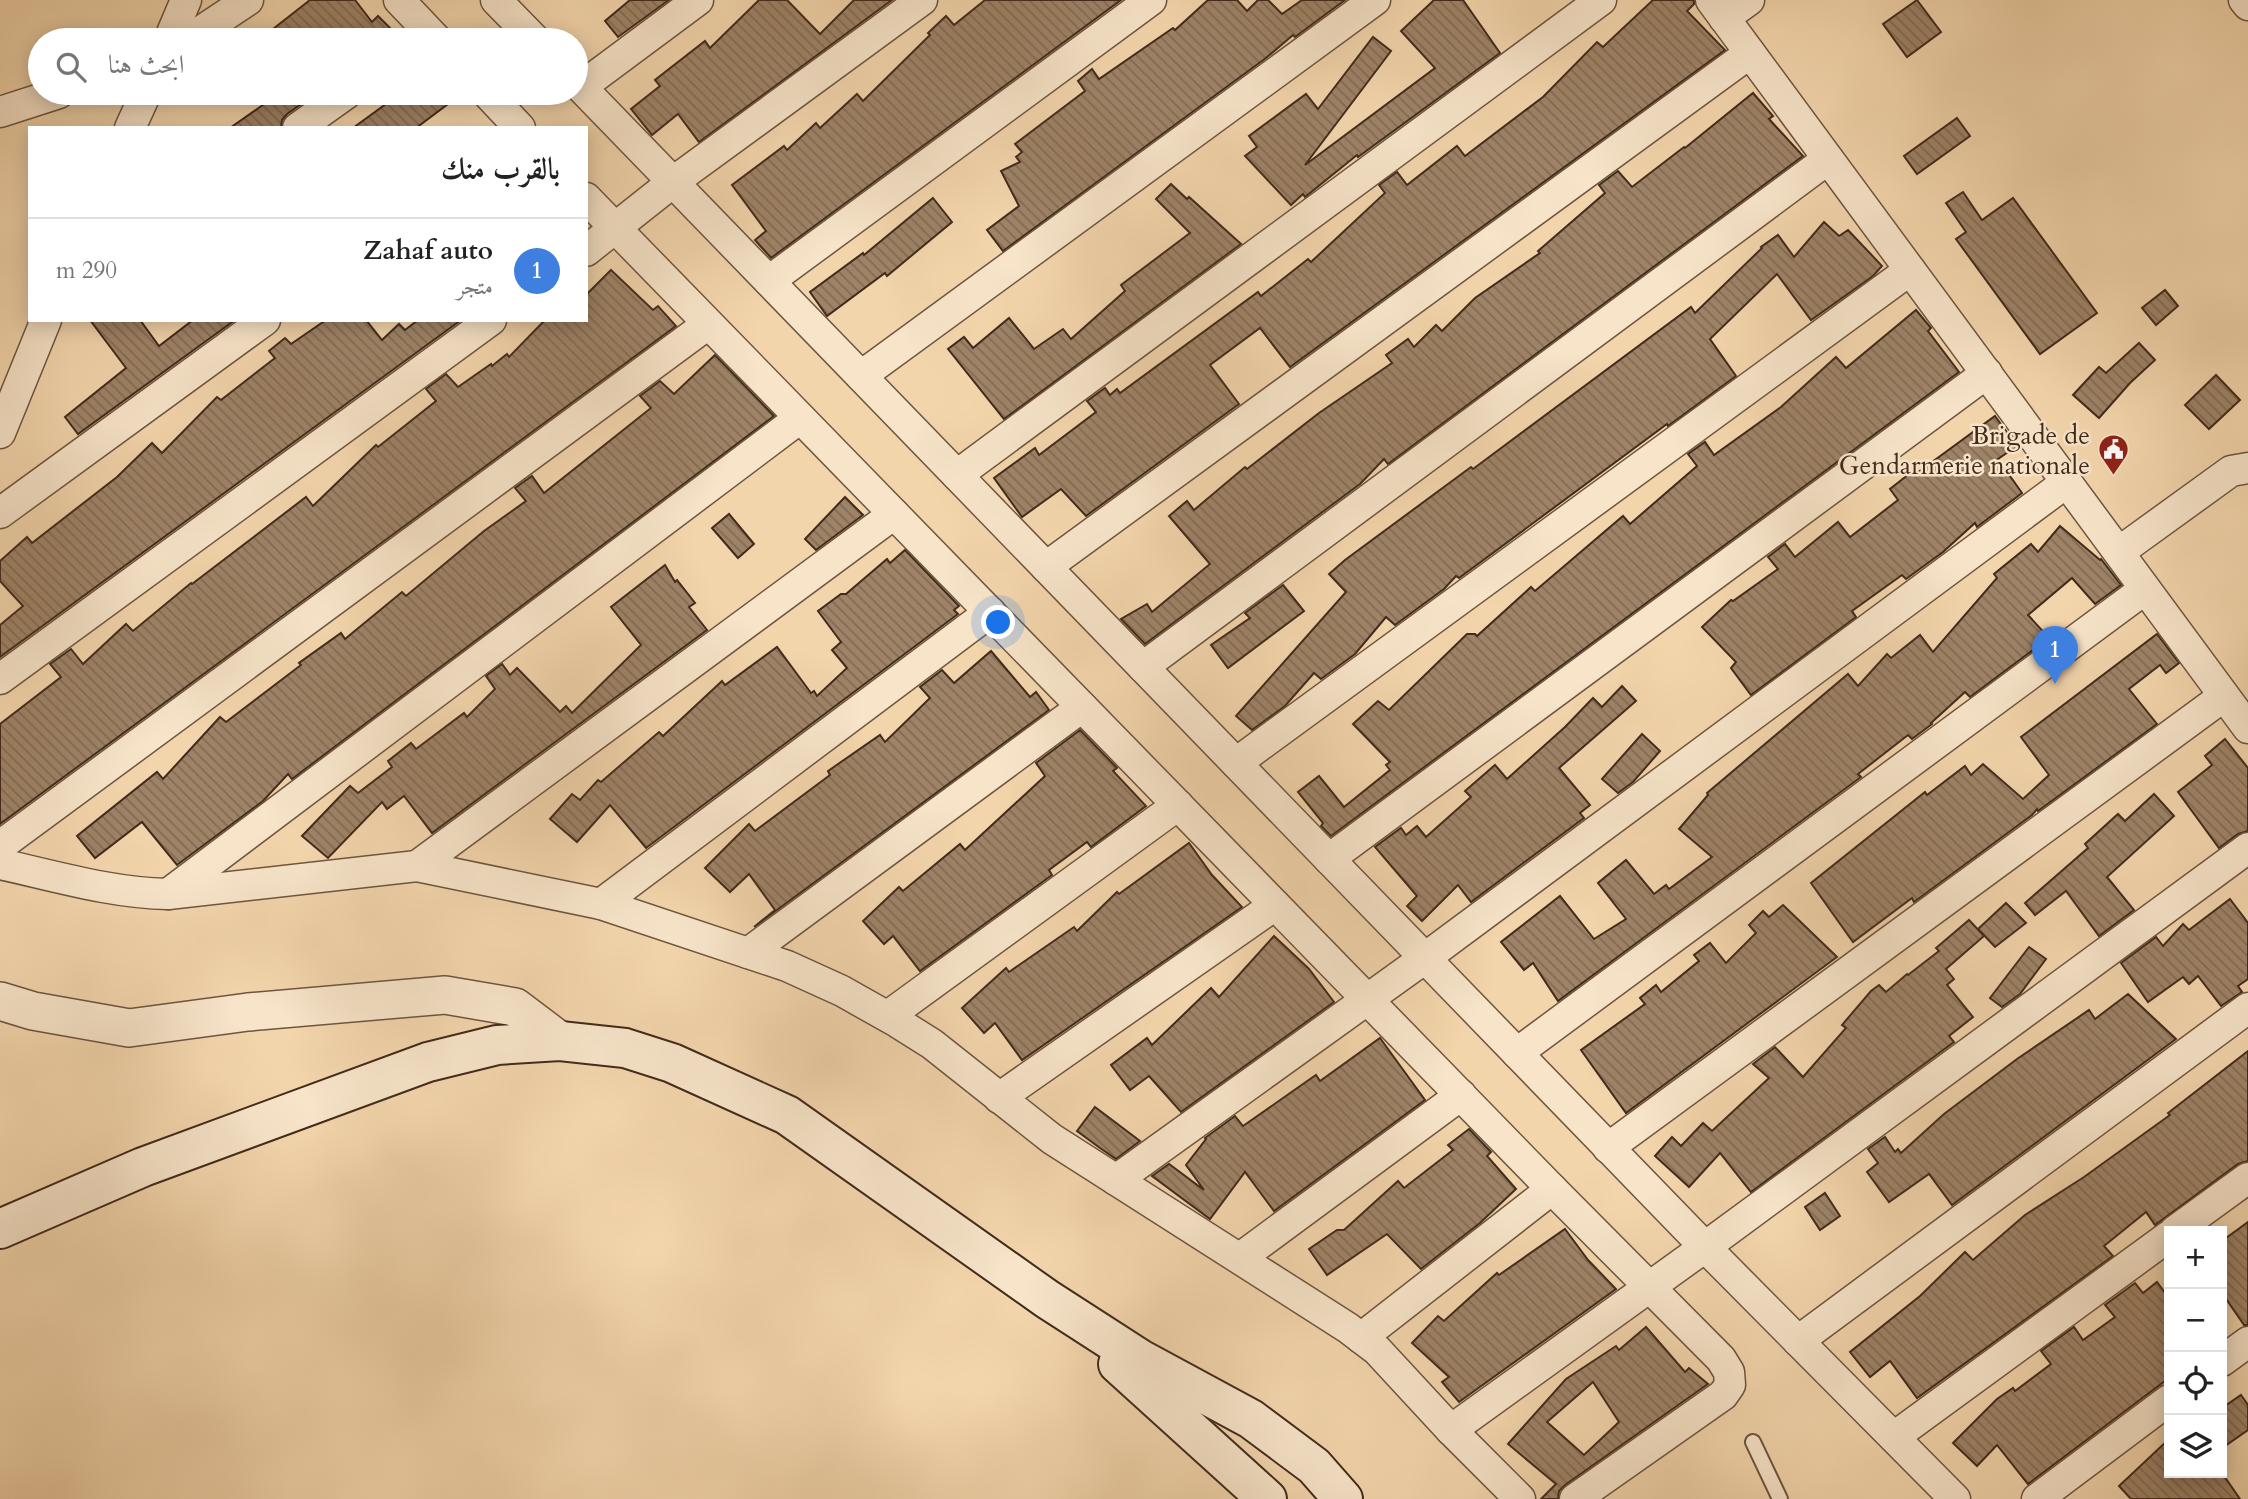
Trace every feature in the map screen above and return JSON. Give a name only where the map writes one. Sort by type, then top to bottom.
[{"type":"main road","points":[[0,1229],[143,1167],[428,1062],[497,1045],[560,1041],[625,1048],[671,1063],[787,1115],[1047,1299],[1140,1359],[1251,1419],[1314,1466],[1343,1499]]},
{"type":"main road","points":[[1047,1299],[1267,1499]]},
{"type":"street","points":[[174,28],[186,0]]},
{"type":"street","points":[[206,28],[248,0]]},
{"type":"street","points":[[400,0],[421,28]]},
{"type":"street","points":[[496,0],[523,28]]},
{"type":"street","points":[[588,78],[698,0]]},
{"type":"street","points":[[588,250],[673,182],[922,0]]},
{"type":"street","points":[[769,281],[1151,0]]},
{"type":"street","points":[[861,376],[1375,0]]},
{"type":"street","points":[[957,475],[1601,0]]},
{"type":"street","points":[[1749,0],[1718,9],[2248,728]]},
{"type":"street","points":[[2244,0],[2248,5]]},
{"type":"street","points":[[1046,567],[1750,53]]},
{"type":"street","points":[[588,95],[1608,1148],[1955,1499]]},
{"type":"street","points":[[0,112],[28,103]]},
{"type":"street","points":[[131,126],[141,105]]},
{"type":"street","points":[[301,126],[330,105]]},
{"type":"street","points":[[498,105],[518,126]]},
{"type":"street","points":[[1143,667],[1828,159]]},
{"type":"street","points":[[588,200],[1721,1359],[1729,1372],[1730,1385],[1723,1395],[1575,1499]]},
{"type":"street","points":[[1236,763],[1910,270]]},
{"type":"street","points":[[0,433],[45,322]]},
{"type":"street","points":[[0,513],[262,322]]},
{"type":"street","points":[[0,679],[488,322]]},
{"type":"street","points":[[0,846],[708,324]]},
{"type":"street","points":[[1329,859],[1987,373]]},
{"type":"street","points":[[167,894],[800,418]]},
{"type":"street","points":[[2119,552],[2231,471],[2248,468]]},
{"type":"street","points":[[1116,1180],[1425,958],[2067,482]]},
{"type":"street","points":[[417,866],[894,514]]},
{"type":"street","points":[[1517,1053],[2146,589]]},
{"type":"street","points":[[601,904],[990,612]]},
{"type":"street","points":[[1608,1148],[2224,696]]},
{"type":"street","points":[[748,953],[1082,707]]},
{"type":"street","points":[[888,1016],[1178,805]]},
{"type":"street","points":[[1451,1430],[2248,848]]},
{"type":"street","points":[[0,864],[144,894],[167,894],[417,866],[601,904],[787,966],[888,1016],[932,1044],[1052,1139],[1361,1338],[1377,1350],[1520,1499]]},
{"type":"street","points":[[999,1098],[1275,905]]},
{"type":"street","points":[[0,1001],[33,1011],[129,1028],[248,1012],[445,995],[515,1007],[560,1041]]},
{"type":"street","points":[[1798,1341],[2248,1008]]},
{"type":"street","points":[[1240,1258],[1461,1095]]},
{"type":"street","points":[[2182,1226],[2248,1178]]},
{"type":"street","points":[[1361,1338],[1552,1189]]},
{"type":"street","points":[[1894,1437],[2164,1240]]},
{"type":"street","points":[[2227,1358],[2248,1342]]},
{"type":"street","points":[[2037,1499],[2164,1405]]},
{"type":"lane","points":[[1753,1442],[1780,1499]]},
{"type":"building","points":[[310,0],[355,0],[372,22],[378,16],[390,28],[274,28]]},
{"type":"building","points":[[630,0],[669,0],[618,37],[605,21]]},
{"type":"building","points":[[759,0],[787,0],[820,34],[854,0],[892,0],[699,142],[678,114],[652,135],[631,109],[660,86],[655,80],[705,41],[710,48]]},
{"type":"building","points":[[985,0],[1121,0],[771,258],[755,240],[766,231],[732,185],[784,146],[787,150],[816,123],[820,128],[857,94],[863,101],[946,16],[954,25]]},
{"type":"building","points":[[1208,0],[1237,0],[1247,11],[1258,0],[1268,0],[1282,14],[1302,0],[1345,0],[1295,37],[1293,35],[1266,58],[1003,251],[987,230],[1019,206],[1001,171],[1020,162],[1016,157],[1022,152],[1015,144],[1085,91],[1078,81],[1092,69],[1099,79],[1173,28],[1175,30]]},
{"type":"building","points":[[1434,0],[1463,0],[1500,53],[1291,205],[1245,156],[1257,147],[1249,136],[1306,94],[1318,109],[1373,37],[1391,51],[1305,165],[1435,68],[1401,31]]},
{"type":"building","points":[[1653,0],[1694,0],[1694,4],[1687,11],[1725,50],[1290,367],[1260,328],[1210,365],[1239,404],[1086,516],[1061,489],[1022,517],[994,478],[1035,448],[1039,455],[1096,412],[1087,401],[1105,388],[1110,395],[1117,389],[1120,393],[1258,292],[1261,296],[1308,259],[1311,262],[1385,193],[1379,185],[1397,172],[1407,185],[1457,146],[1465,156],[1543,97],[1597,42],[1603,47]]},
{"type":"building","points":[[1917,0],[1941,32],[1907,57],[1883,24]]},
{"type":"building","points":[[1753,93],[1773,116],[1769,119],[1803,156],[1388,464],[1384,459],[1360,484],[1145,644],[1121,619],[1147,604],[1152,612],[1210,564],[1169,516],[1187,501],[1194,510],[1245,467],[1247,469],[1319,413],[1392,363],[1386,355],[1408,339],[1414,347],[1436,325],[1442,331],[1475,298],[1540,253],[1538,251],[1605,193],[1599,185],[1618,171],[1632,187]]},
{"type":"building","points":[[263,105],[300,105],[287,114],[281,126],[233,126]]},
{"type":"building","points":[[385,105],[447,105],[419,126],[356,126]]},
{"type":"building","points":[[1957,118],[1970,136],[1917,174],[1904,156]]},
{"type":"building","points":[[1171,184],[1241,244],[1004,419],[948,349],[964,337],[973,348],[1009,318],[1034,349],[1063,329],[1071,339],[1125,291],[1121,285],[1190,233],[1156,199]]},
{"type":"building","points":[[1963,192],[1982,220],[2013,198],[2097,313],[2040,354],[1956,239],[1966,232],[1946,203]]},
{"type":"building","points":[[933,198],[952,222],[887,276],[885,273],[827,316],[810,292],[863,253],[864,255]]},
{"type":"building","points":[[1824,222],[1839,236],[1848,230],[1882,266],[1873,276],[1811,320],[1777,274],[1710,339],[1736,376],[1459,578],[1456,576],[1444,589],[1395,625],[1386,617],[1355,654],[1321,679],[1314,673],[1285,706],[1252,730],[1236,716],[1346,592],[1329,574],[1345,560],[1691,307],[1695,313],[1761,247],[1778,235],[1794,257]]},
{"type":"building","points":[[611,270],[653,310],[658,306],[676,326],[0,824],[0,724],[61,677],[50,664],[71,649],[83,664],[126,624],[133,631],[191,583],[306,497],[313,506],[376,445],[378,447],[436,401],[426,389],[446,374],[458,387],[507,354],[509,357],[543,322],[588,322],[588,293]]},
{"type":"building","points":[[2165,290],[2178,306],[2156,325],[2142,308]]},
{"type":"building","points":[[1916,310],[1931,328],[1928,331],[1959,372],[1331,836],[1321,826],[1323,823],[1298,792],[1319,776],[1344,807],[1390,770],[1386,765],[1390,762],[1353,724],[1378,701],[1389,710],[1467,634],[1477,636],[1531,587],[1535,591],[1623,516],[1630,524],[1697,466],[1688,454],[1705,442],[1714,455],[1781,407],[1836,357],[1846,368]]},
{"type":"building","points":[[92,322],[141,322],[159,346],[190,322],[232,322],[78,434],[65,417],[126,368]]},
{"type":"building","points":[[323,322],[368,322],[382,340],[399,324],[405,330],[415,322],[458,322],[0,657],[0,625],[23,606],[0,581],[0,561],[27,537],[32,543],[117,477],[152,443],[162,453],[217,397],[221,400],[275,358],[269,351],[285,338],[291,344]]},
{"type":"building","points":[[2139,343],[2155,360],[2099,418],[2073,395],[2099,367],[2106,373]]},
{"type":"building","points":[[715,355],[774,416],[292,779],[288,774],[263,801],[177,865],[142,822],[95,858],[77,836],[157,772],[163,779],[220,717],[226,722],[341,633],[345,639],[402,592],[406,596],[484,531],[526,501],[515,488],[532,476],[544,493],[651,408],[640,396],[660,381],[674,394]]},
{"type":"building","points":[[2216,375],[2240,400],[2209,429],[2185,405]]},
{"type":"building","points":[[1995,416],[2017,446],[1998,459],[2022,493],[1977,527],[1975,523],[1943,552],[1906,579],[1902,575],[1852,611],[1856,617],[1751,695],[1731,668],[1736,662],[1702,627],[1731,600],[1778,569],[1768,557],[1785,544],[1795,557],[1838,522],[1850,537],[1898,500],[1890,489],[1914,470],[1917,473]]},
{"type":"building","points":[[845,497],[863,515],[816,550],[805,539]]},
{"type":"building","points":[[729,514],[754,544],[738,558],[712,528]]},
{"type":"building","points":[[2060,526],[2101,559],[2121,585],[2095,604],[2072,578],[2028,615],[2049,638],[1970,697],[1965,692],[1932,724],[1912,739],[1908,735],[1858,774],[1861,777],[1558,1001],[1533,963],[1524,970],[1501,942],[1560,896],[1594,939],[1626,919],[1598,883],[1626,860],[1654,894],[1666,885],[1669,889],[1712,857],[1679,829],[1707,793],[1848,674],[1858,686],[1887,654],[1891,658],[1920,635],[1933,652],[1997,578],[1994,574],[2031,544],[2038,552]]},
{"type":"building","points":[[905,550],[959,606],[954,610],[958,614],[646,848],[610,805],[577,842],[550,819],[572,794],[580,800],[598,780],[601,782],[659,732],[663,736],[722,681],[725,685],[777,647],[811,693],[814,691],[817,696],[847,668],[832,650],[841,642],[818,611],[841,594],[846,594],[887,559],[890,563]]},
{"type":"building","points":[[665,565],[675,582],[677,580],[695,603],[689,607],[707,630],[432,833],[404,796],[387,809],[382,802],[328,858],[302,836],[350,786],[358,793],[392,767],[388,761],[411,743],[416,749],[464,713],[467,717],[495,689],[486,676],[502,664],[510,675],[517,668],[560,712],[566,706],[572,713],[641,645],[611,607]]},
{"type":"building","points":[[1283,585],[1304,611],[1228,668],[1211,645],[1250,618],[1245,613]]},
{"type":"building","points":[[2157,634],[2179,663],[2166,673],[2160,665],[2129,689],[2157,724],[2038,811],[2037,809],[1914,902],[1912,898],[1853,942],[1811,883],[1925,792],[1927,795],[1965,766],[1971,775],[1983,764],[2023,799],[2049,775],[2021,737]]},
{"type":"building","points":[[991,651],[1030,697],[1036,692],[1049,710],[754,927],[775,910],[749,874],[730,892],[705,868],[749,824],[755,831],[830,775],[828,771],[880,735],[885,742],[930,698],[920,687],[942,670],[954,683]]},
{"type":"building","points":[[1622,686],[1636,701],[1559,768],[1590,805],[1580,813],[1584,818],[1471,902],[1458,885],[1422,921],[1407,906],[1417,896],[1375,847],[1401,828],[1406,835],[1417,826],[1426,837],[1471,797],[1465,791],[1495,765],[1507,779],[1593,698],[1602,707]]},
{"type":"building","points":[[1080,730],[1117,768],[1113,771],[1146,806],[1091,847],[1087,842],[1049,870],[1052,875],[920,971],[893,936],[884,944],[863,921],[899,887],[903,891],[960,844],[965,850],[1045,776],[1036,763]]},
{"type":"building","points":[[1642,734],[1660,751],[1633,782],[1618,793],[1602,779]]},
{"type":"building","points":[[2225,739],[2248,768],[2248,831],[2238,834],[2219,848],[2178,792],[2212,765],[2205,756]]},
{"type":"building","points":[[2154,794],[2174,816],[2107,877],[2134,910],[2099,936],[2066,891],[2035,915],[2025,903],[2088,848],[2085,844],[2118,814],[2125,821]]},
{"type":"building","points":[[1189,843],[1212,875],[1242,907],[1022,1060],[995,1023],[984,1033],[962,1008],[1006,968],[1009,972],[1074,927],[1077,931],[1117,892],[1119,894]]},
{"type":"building","points":[[2230,899],[2248,923],[2248,979],[2238,986],[2242,992],[2221,1006],[2198,976],[2189,984],[2183,977],[2148,1002],[2121,963],[2156,937],[2163,946],[2183,924],[2189,930]]},
{"type":"building","points":[[2006,903],[2026,923],[1995,947],[1978,929]]},
{"type":"building","points":[[1783,905],[1837,957],[1626,1113],[1581,1050],[1645,1004],[1640,998],[1656,985],[1661,992],[1699,961],[1694,955],[1710,943],[1726,963],[1756,933],[1749,925],[1763,911],[1769,917]]},
{"type":"building","points":[[1969,920],[1984,936],[1946,969],[1954,979],[1947,985],[1973,1017],[1949,1036],[1954,1042],[1751,1192],[1720,1153],[1689,1187],[1655,1156],[1672,1137],[1681,1146],[1703,1123],[1712,1131],[1769,1078],[1753,1064],[1775,1047],[1803,1077],[1846,1028],[1842,1025],[1871,991],[1879,985],[1886,992],[1939,951],[1936,948]]},
{"type":"building","points":[[1274,936],[1309,969],[1334,1002],[1181,1112],[1149,1076],[1130,1090],[1111,1065],[1147,1038],[1152,1045],[1211,988],[1219,997]]},
{"type":"building","points":[[2029,947],[2046,959],[2020,994],[2002,1007],[1990,998]]},
{"type":"building","points":[[2128,994],[2176,1039],[1952,1205],[1929,1174],[1889,1202],[1867,1172],[1878,1163],[1868,1149],[1885,1137],[1895,1152],[1898,1149],[1901,1153],[1944,1114],[2017,1059],[2089,1010],[2095,1019]]},
{"type":"building","points":[[1380,1038],[1425,1100],[1274,1211],[1245,1172],[1210,1219],[1152,1176],[1169,1164],[1204,1190],[1186,1165],[1205,1138],[1235,1116],[1243,1126],[1316,1075],[1320,1081]]},
{"type":"building","points":[[2248,1051],[2248,1161],[2238,1164],[2155,1225],[2146,1212],[2104,1246],[2113,1256],[1917,1398],[1890,1361],[1870,1377],[1850,1352],[1920,1296],[1965,1252],[1973,1260],[2025,1215],[2084,1177],[2170,1115],[2168,1113]]},
{"type":"building","points":[[1095,1107],[1140,1141],[1116,1159],[1077,1131]]},
{"type":"building","points":[[1469,1129],[1491,1152],[1487,1156],[1516,1189],[1480,1223],[1421,1269],[1387,1234],[1327,1275],[1309,1249],[1337,1230],[1344,1230],[1398,1181],[1404,1188],[1453,1150],[1448,1145]]},
{"type":"building","points":[[1825,1193],[1840,1216],[1820,1230],[1805,1207]]},
{"type":"building","points":[[2248,1222],[2248,1325],[2244,1325],[2227,1300],[2227,1237]]},
{"type":"building","points":[[1565,1229],[1588,1260],[1616,1289],[1459,1402],[1442,1382],[1449,1377],[1412,1343],[1438,1316],[1444,1321],[1497,1273],[1499,1275]]},
{"type":"building","points":[[2157,1282],[2164,1291],[2164,1382],[2028,1484],[1997,1445],[1977,1466],[1953,1443],[1997,1399],[2013,1388],[2015,1391],[2051,1364],[2041,1351],[2074,1327],[2083,1340],[2115,1317],[2105,1305],[2135,1283],[2143,1293]]},
{"type":"building","points":[[1646,1327],[1685,1372],[1689,1368],[1708,1384],[1565,1485],[1559,1491],[1558,1499],[1541,1499],[1556,1484],[1508,1444],[1566,1379],[1616,1346],[1619,1350]],"holes":[[[1593,1382],[1619,1422],[1584,1455],[1547,1422]]]},
{"type":"building","points":[[2241,1395],[2248,1405],[2248,1430],[2227,1445],[2227,1415],[2227,1405]]},
{"type":"building","points":[[2164,1444],[2164,1478],[2225,1478],[2240,1499],[2131,1499],[2119,1486]]},
{"type":"place","name":"Brigade de Gendarmerie nationale","points":[[2113,477]]},
{"type":"place","name":"Zahaf auto","points":[[2055,684]]}]
